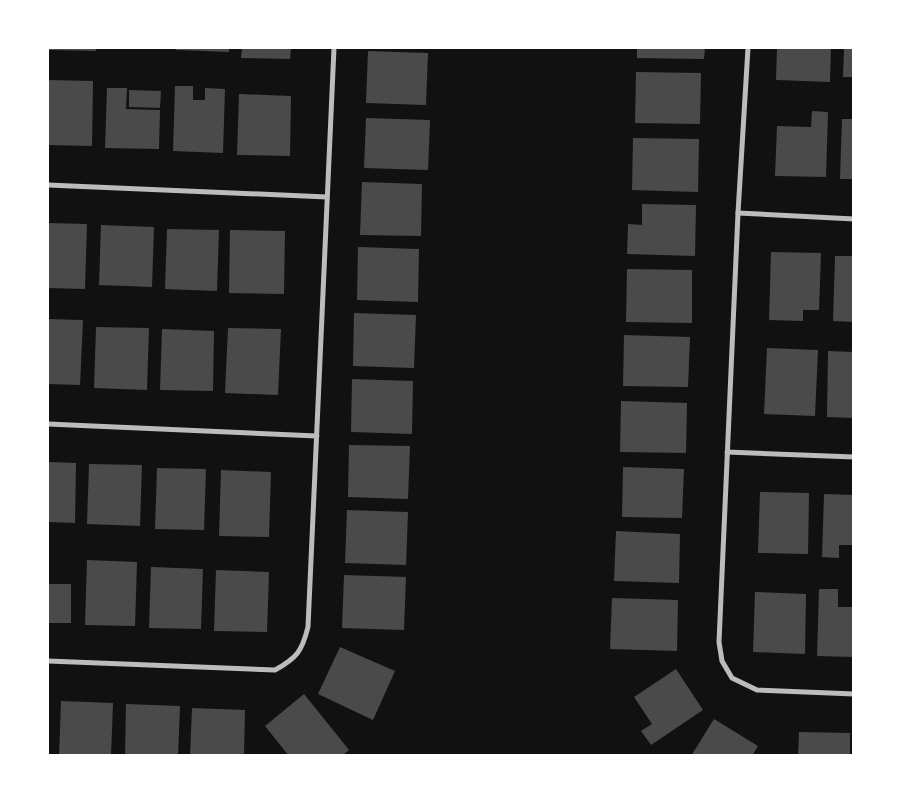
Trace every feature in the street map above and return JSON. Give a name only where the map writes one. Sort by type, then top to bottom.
[{"type":"street","points":[[48,661],[275,670],[292,661],[303,645],[308,627],[334,48]]},
{"type":"street","points":[[748,48],[727,452],[719,642],[722,661],[732,678],[757,690],[854,694]]},
{"type":"street","points":[[48,185],[327,197]]},
{"type":"street","points":[[738,214],[854,219]]},
{"type":"street","points":[[48,424],[317,436]]},
{"type":"street","points":[[727,452],[854,457]]},
{"type":"building","points":[[48,48],[96,48],[96,51],[48,50]]},
{"type":"building","points":[[176,48],[229,48],[229,52],[176,50]]},
{"type":"building","points":[[242,48],[291,48],[290,59],[241,58]]},
{"type":"building","points":[[637,48],[705,48],[704,59],[637,58]]},
{"type":"building","points":[[777,48],[831,48],[830,82],[776,80]]},
{"type":"building","points":[[844,48],[854,48],[854,77],[843,77]]},
{"type":"building","points":[[368,51],[428,53],[426,105],[366,103]]},
{"type":"building","points":[[636,72],[701,73],[700,124],[635,123]]},
{"type":"building","points":[[48,80],[93,81],[92,146],[48,145]]},
{"type":"building","points":[[175,86],[193,86],[193,100],[205,100],[205,88],[225,89],[223,153],[173,151]]},
{"type":"building","points":[[107,88],[127,88],[126,109],[160,110],[159,149],[105,148]]},
{"type":"building","points":[[129,90],[161,91],[160,108],[129,107]]},
{"type":"building","points":[[239,94],[291,96],[290,156],[237,155]]},
{"type":"building","points":[[812,111],[828,112],[826,177],[775,176],[777,126],[811,127]]},
{"type":"building","points":[[366,118],[430,120],[428,170],[364,168]]},
{"type":"building","points":[[842,119],[854,119],[854,179],[840,179]]},
{"type":"building","points":[[633,138],[699,139],[698,192],[632,190]]},
{"type":"building","points":[[362,182],[422,184],[421,236],[360,235]]},
{"type":"building","points":[[642,204],[696,205],[695,256],[627,254],[628,224],[642,225]]},
{"type":"building","points":[[48,223],[87,224],[85,289],[48,288]]},
{"type":"building","points":[[101,225],[154,227],[152,287],[99,285]]},
{"type":"building","points":[[167,229],[219,230],[217,291],[165,289]]},
{"type":"building","points":[[230,230],[285,231],[284,294],[229,293]]},
{"type":"building","points":[[358,247],[419,249],[418,302],[357,300]]},
{"type":"building","points":[[771,252],[821,253],[819,310],[803,310],[803,321],[769,320]]},
{"type":"building","points":[[835,256],[854,256],[854,322],[833,321]]},
{"type":"building","points":[[627,269],[692,270],[692,323],[626,322]]},
{"type":"building","points":[[354,313],[416,315],[414,368],[353,366]]},
{"type":"building","points":[[48,319],[83,320],[80,385],[48,384]]},
{"type":"building","points":[[96,327],[149,328],[147,390],[94,388]]},
{"type":"building","points":[[228,328],[281,329],[278,395],[225,393]]},
{"type":"building","points":[[162,329],[214,331],[213,391],[160,390]]},
{"type":"building","points":[[624,335],[690,337],[688,387],[623,386]]},
{"type":"building","points":[[767,348],[818,350],[815,416],[764,414]]},
{"type":"building","points":[[828,351],[854,352],[854,418],[827,417]]},
{"type":"building","points":[[352,379],[413,381],[412,434],[351,432]]},
{"type":"building","points":[[621,401],[687,403],[686,453],[620,452]]},
{"type":"building","points":[[349,445],[410,446],[408,499],[348,497]]},
{"type":"building","points":[[48,462],[76,463],[75,523],[48,522]]},
{"type":"building","points":[[89,464],[142,465],[140,526],[87,524]]},
{"type":"building","points":[[623,467],[684,469],[682,518],[622,517]]},
{"type":"building","points":[[157,468],[206,469],[204,530],[155,529]]},
{"type":"building","points":[[221,470],[271,472],[269,537],[219,536]]},
{"type":"building","points":[[760,492],[809,493],[808,554],[758,553]]},
{"type":"building","points":[[824,494],[854,495],[854,545],[839,545],[839,558],[822,557]]},
{"type":"building","points":[[347,510],[408,512],[406,565],[345,563]]},
{"type":"building","points":[[616,531],[680,534],[679,583],[614,581]]},
{"type":"building","points":[[87,560],[137,562],[135,626],[85,625]]},
{"type":"building","points":[[151,567],[203,569],[201,629],[149,628]]},
{"type":"building","points":[[216,570],[269,572],[267,632],[214,631]]},
{"type":"building","points":[[344,575],[406,577],[404,630],[342,628]]},
{"type":"building","points":[[48,584],[71,584],[71,623],[48,623]]},
{"type":"building","points":[[819,589],[838,589],[838,607],[854,607],[854,657],[817,656]]},
{"type":"building","points":[[755,592],[806,594],[805,654],[753,652]]},
{"type":"building","points":[[612,598],[678,600],[677,651],[610,649]]},
{"type":"building","points":[[340,647],[395,671],[373,720],[318,694]]},
{"type":"building","points":[[676,669],[703,710],[651,745],[641,731],[652,724],[634,697]]},
{"type":"building","points":[[304,694],[349,750],[342,756],[289,756],[265,726]]},
{"type":"building","points":[[61,701],[113,703],[111,756],[59,756]]},
{"type":"building","points":[[126,704],[180,706],[178,756],[125,756]]},
{"type":"building","points":[[192,708],[245,710],[244,756],[190,756]]},
{"type":"building","points":[[714,719],[758,746],[752,756],[691,756]]},
{"type":"building","points":[[799,732],[850,733],[850,756],[798,756]]}]
